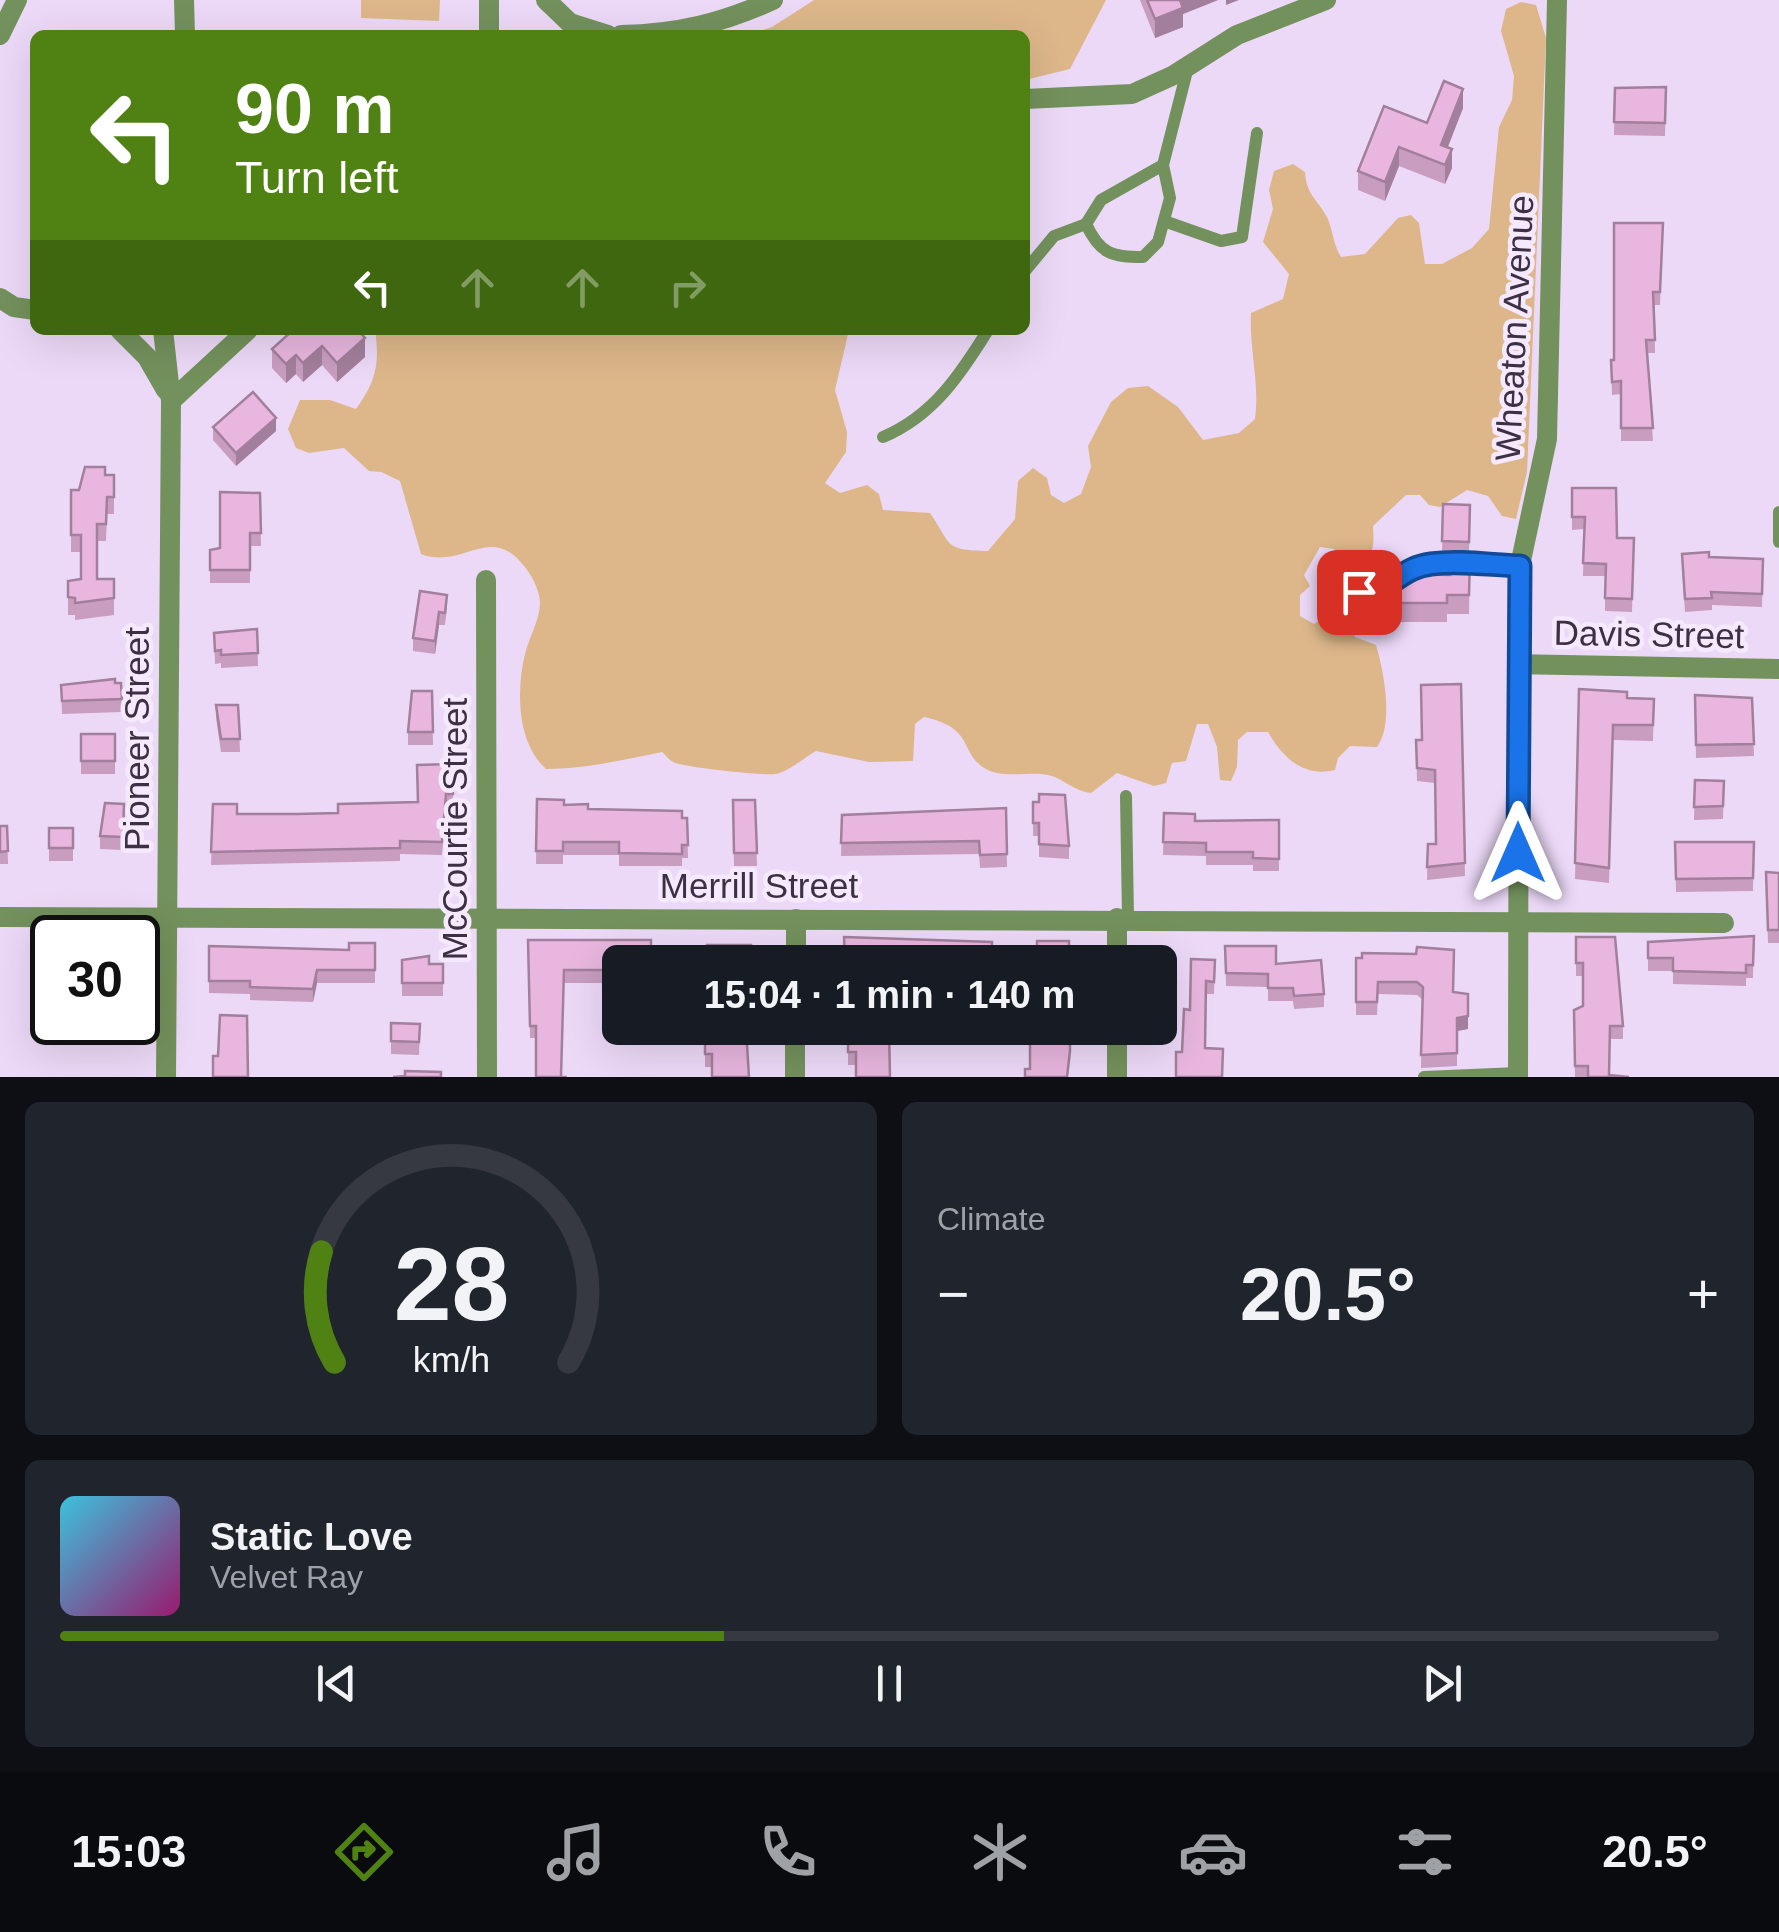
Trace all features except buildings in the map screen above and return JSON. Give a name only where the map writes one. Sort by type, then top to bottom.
[{"type":"street","points":[[0,34],[18,0]]},
{"type":"street","points":[[184,0],[185,30]]},
{"type":"street","points":[[489,0],[490,30]]},
{"type":"street","points":[[546,0],[570,22],[593,30]]},
{"type":"street","points":[[693,30],[724,22],[774,0]]},
{"type":"street","points":[[1030,99],[1132,94],[1237,35],[1326,0]]},
{"type":"street","name":"Wheaton Avenue","points":[[1518,1075],[1520,566],[1546,439],[1557,0]]},
{"type":"street","points":[[0,298],[14,307],[30,309]]},
{"type":"street","points":[[125,335],[147,357],[171,401],[243,335]]},
{"type":"street","name":"Pioneer Street","points":[[164,335],[171,401],[166,1077]]},
{"type":"street","name":"McCourtie Street","points":[[486,580],[487,1077]]},
{"type":"street","name":"Davis Street","points":[[1518,664],[1779,668]]},
{"type":"street","name":"Merrill Street","points":[[0,917],[1724,923]]},
{"type":"street","points":[[796,918],[796,945]]},
{"type":"street","points":[[1119,945],[1122,918]]},
{"type":"street","points":[[795,1045],[795,1077]]},
{"type":"street","points":[[1117,1045],[1117,1077]]},
{"type":"lane","points":[[1086,224],[1096,245],[1111,257],[1143,257],[1158,242],[1170,198],[1162,165],[1188,64]]},
{"type":"lane","points":[[1164,221],[1221,240],[1242,236],[1257,133]]},
{"type":"lane","points":[[1030,266],[1054,236],[1086,224],[1101,200],[1162,165]]},
{"type":"lane","points":[[883,437],[912,425],[944,396],[985,335]]},
{"type":"lane","points":[[1779,512],[1779,542]]},
{"type":"lane","points":[[1337,593],[1381,592],[1402,574],[1429,564],[1520,566]]},
{"type":"lane","points":[[1122,918],[1126,796]]},
{"type":"lane","points":[[1424,1077],[1518,1075]]},
{"type":"shaded area","points":[[361,0],[440,0],[439,21],[361,18]]},
{"type":"shaded area","points":[[814,0],[1106,0],[1070,69],[1030,79],[1030,30],[763,30]]},
{"type":"shaded area","points":[[1521,2],[1536,5],[1546,38],[1527,472],[1516,519],[1502,516],[1488,496],[1467,490],[1440,507],[1429,505],[1420,495],[1406,495],[1373,526],[1372,549],[1357,565],[1342,560],[1334,549],[1320,547],[1304,575],[1310,586],[1300,595],[1300,616],[1314,624],[1334,611],[1348,622],[1355,637],[1376,645],[1386,698],[1385,725],[1377,747],[1350,746],[1338,758],[1335,770],[1304,768],[1280,750],[1268,732],[1247,732],[1238,740],[1237,767],[1231,781],[1220,780],[1217,747],[1208,724],[1197,724],[1186,761],[1172,763],[1166,783],[1154,786],[1117,773],[1091,793],[1048,775],[1000,774],[986,769],[952,728],[924,717],[915,724],[913,761],[869,762],[816,751],[785,771],[768,774],[680,764],[662,752],[590,766],[546,769],[529,745],[521,716],[522,668],[540,603],[525,568],[515,556],[499,548],[446,557],[421,554],[400,481],[369,471],[344,448],[309,453],[296,448],[288,429],[300,400],[330,400],[356,409],[375,372],[375,335],[848,335],[835,390],[847,432],[846,452],[825,483],[840,493],[867,485],[879,494],[883,510],[930,513],[950,544],[988,551],[1015,519],[1018,481],[1033,468],[1047,478],[1051,495],[1064,503],[1081,494],[1091,467],[1088,446],[1111,402],[1128,388],[1148,386],[1178,407],[1203,440],[1239,433],[1255,419],[1251,313],[1283,299],[1289,274],[1263,242],[1273,209],[1269,190],[1274,171],[1293,164],[1305,172],[1307,186],[1327,217],[1341,257],[1365,254],[1398,218],[1411,215],[1419,223],[1425,264],[1442,264],[1472,248],[1489,229],[1499,127],[1512,100],[1514,76],[1501,31],[1506,9]]},
{"type":"route","points":[[1359,592],[1381,592],[1402,574],[1429,564],[1520,566],[1518,853]]}]
